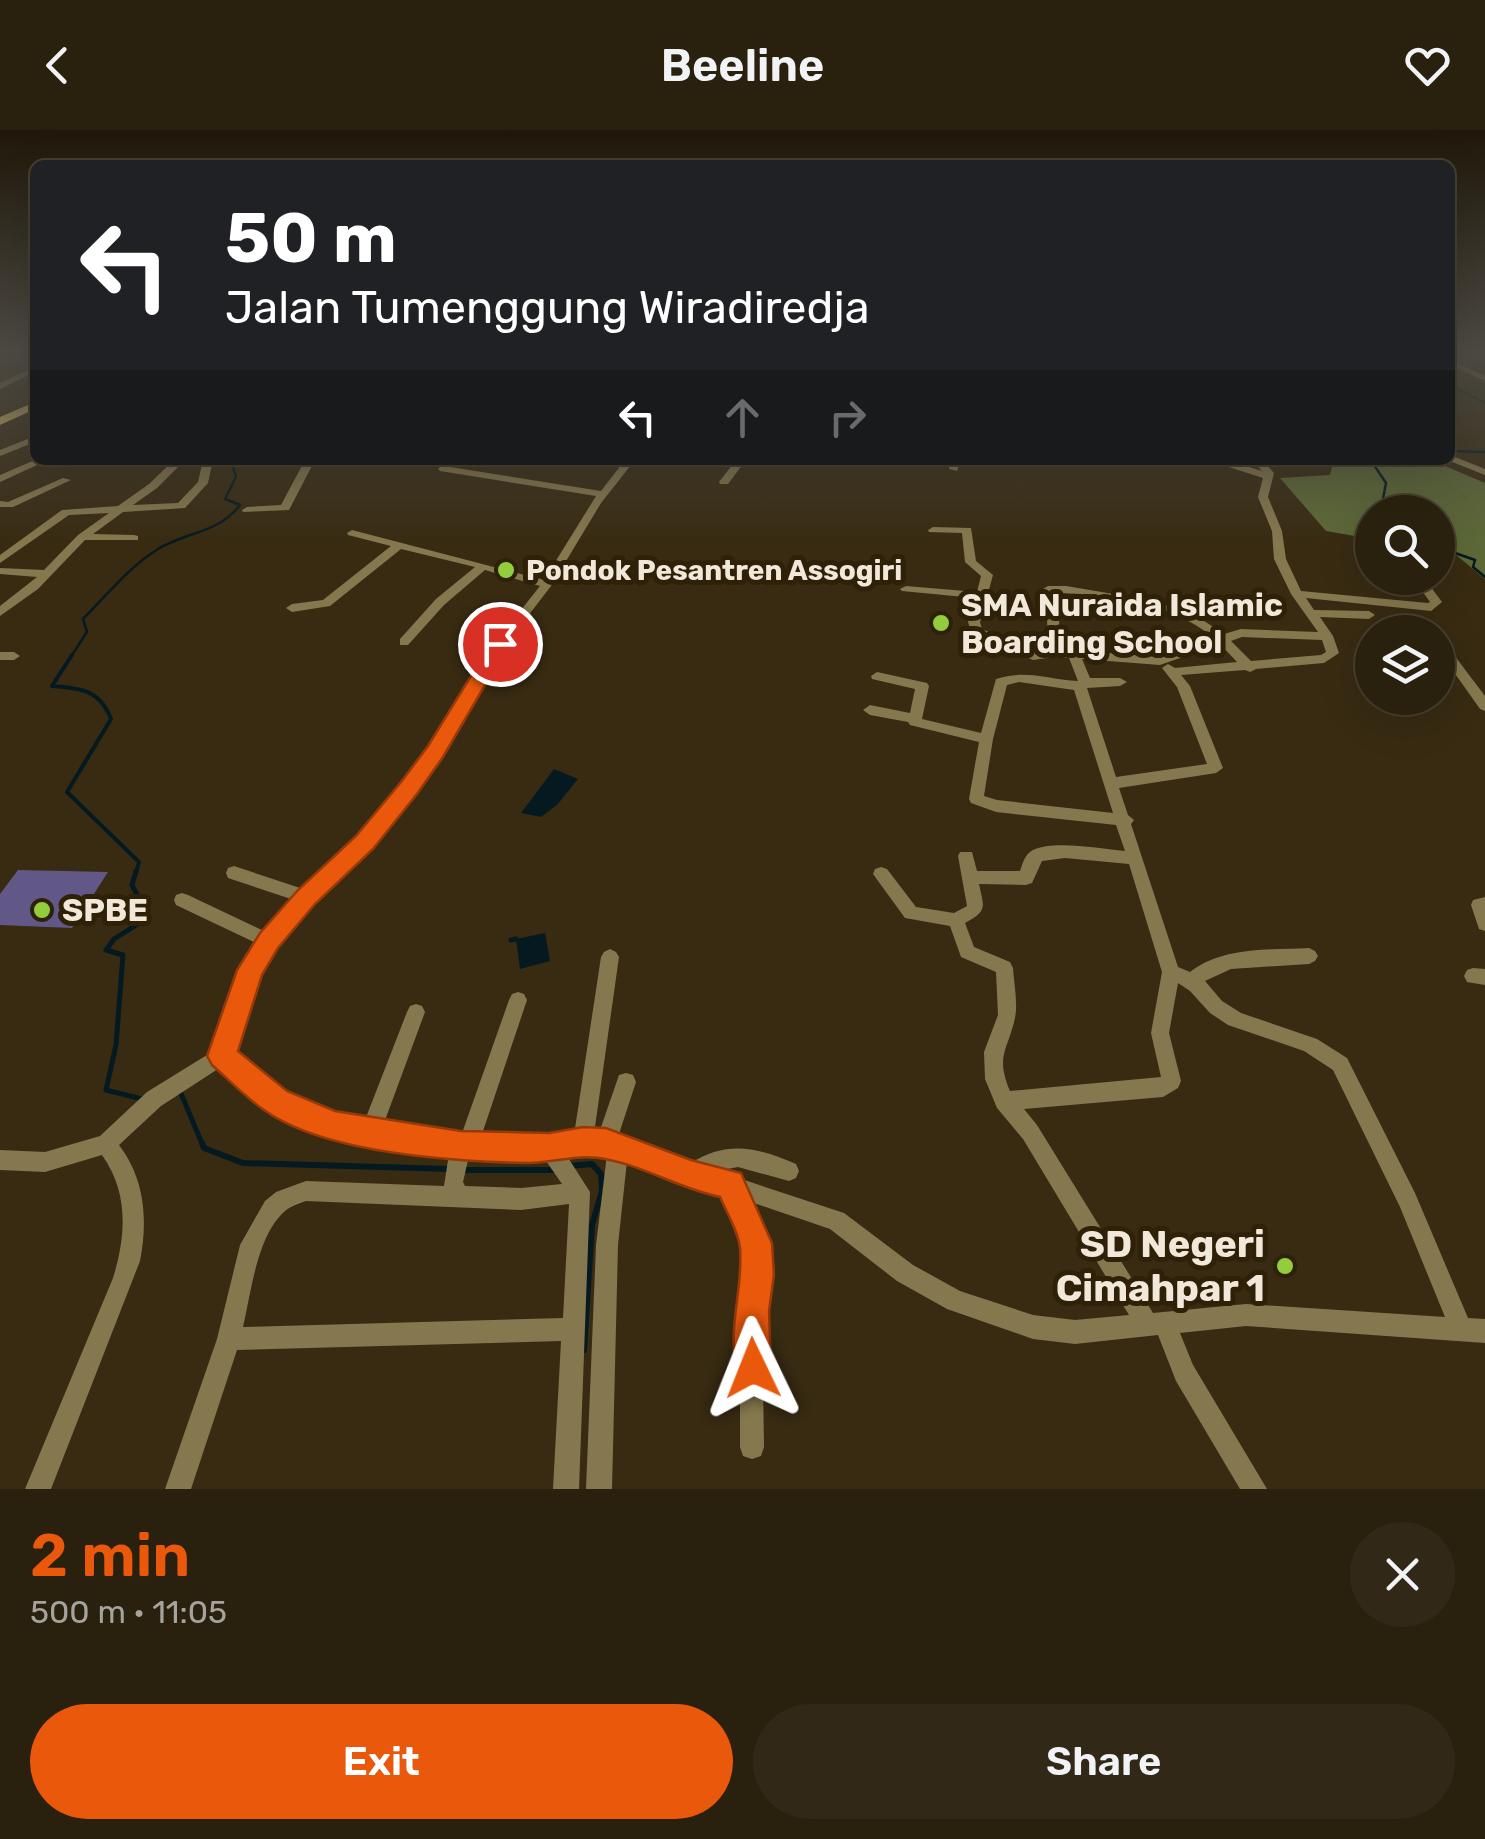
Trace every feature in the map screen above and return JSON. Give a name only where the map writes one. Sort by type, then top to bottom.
[{"type":"street","points":[[0,453],[30,441]]},
{"type":"street","points":[[1455,460],[1485,472]]},
{"type":"street","points":[[0,479],[32,465]]},
{"type":"street","points":[[0,611],[48,574],[82,537],[174,465]]},
{"type":"street","points":[[0,560],[66,512],[182,506],[202,483],[207,465]]},
{"type":"street","points":[[247,510],[285,508],[307,465]]},
{"type":"street","points":[[447,465],[443,469],[602,494]]},
{"type":"street","points":[[0,1160],[45,1162],[106,1144],[134,1116],[197,1068],[222,1056],[250,970],[269,940],[306,897],[364,842],[409,788],[436,752],[488,661],[547,584],[602,494],[626,465]]},
{"type":"street","points":[[724,482],[737,465]]},
{"type":"street","points":[[1238,465],[1269,476]]},
{"type":"street","points":[[1173,672],[1324,659],[1333,652],[1280,559],[1276,532],[1264,502],[1269,476],[1264,465]]},
{"type":"street","points":[[0,504],[10,505],[66,480]]},
{"type":"street","points":[[933,530],[968,530],[971,562],[987,575],[974,622],[976,631],[1033,656],[1054,653],[1160,661],[1241,634],[1327,636]]},
{"type":"street","points":[[352,534],[547,584]]},
{"type":"street","points":[[82,537],[134,538]]},
{"type":"street","points":[[292,608],[326,603],[399,545]]},
{"type":"street","points":[[404,642],[440,602],[483,566]]},
{"type":"street","points":[[0,572],[48,574]]},
{"type":"street","points":[[906,589],[983,596]]},
{"type":"street","points":[[1054,653],[1054,617],[1044,592],[1048,589],[1161,606],[1194,619],[1250,668]]},
{"type":"street","points":[[1297,594],[1432,607],[1436,602],[1431,595]]},
{"type":"street","points":[[1309,613],[1369,615]]},
{"type":"street","points":[[1004,1102],[1163,1086],[1171,1081],[1160,1033],[1172,972],[1132,858],[1126,820],[1114,783],[1088,720],[1074,654]]},
{"type":"street","points":[[1114,783],[1216,768],[1173,672],[1160,661]]},
{"type":"street","points":[[1455,665],[1485,706]]},
{"type":"street","points":[[877,676],[922,686],[913,718]]},
{"type":"street","points":[[1120,682],[1082,685],[1008,678],[1000,682],[976,799],[996,806],[1126,820]]},
{"type":"street","points":[[870,710],[986,739]]},
{"type":"street","points":[[972,877],[1026,878],[1032,860],[1051,852],[1132,858]]},
{"type":"street","points":[[881,874],[911,913],[956,920],[976,911],[966,856]]},
{"type":"street","points":[[234,873],[306,897]]},
{"type":"street","points":[[182,900],[269,940]]},
{"type":"street","points":[[1485,904],[1479,905],[1485,924]]},
{"type":"street","points":[[956,920],[967,952],[1004,968],[1007,1015],[993,1052],[994,1078],[1004,1102],[1030,1132],[1156,1323],[1254,1489]]},
{"type":"street","points":[[1192,981],[1204,968],[1258,958],[1308,956]]},
{"type":"street","points":[[222,1056],[276,1102],[318,1122],[371,1131],[459,1167],[520,1199],[564,1168],[583,1142],[610,957]]},
{"type":"street","points":[[1172,972],[1192,981],[1221,1011],[1271,1032],[1300,1038],[1323,1049],[1340,1064],[1473,1330]]},
{"type":"street","points":[[459,1167],[518,1000]]},
{"type":"street","points":[[371,1131],[416,1012]]},
{"type":"street","points":[[599,1489],[612,1145],[626,1082]]},
{"type":"street","points":[[583,1142],[612,1145],[691,1175],[730,1184],[836,1221],[905,1272],[955,1301],[1033,1328],[1075,1332],[1246,1314],[1473,1330]]},
{"type":"street","points":[[38,1489],[135,1242],[126,1169],[106,1144]]},
{"type":"street","points":[[691,1175],[715,1158],[730,1156],[789,1171]]},
{"type":"street","points":[[178,1489],[228,1339],[251,1245],[261,1223],[283,1199],[306,1191],[459,1167],[564,1168]]},
{"type":"street","points":[[564,1168],[572,1330],[566,1489]]},
{"type":"street","points":[[730,1184],[756,1243],[757,1275],[751,1311],[752,1447]]},
{"type":"street","points":[[228,1339],[572,1330]]},
{"type":"green space","points":[[1333,465],[1443,465],[1485,483],[1485,579],[1455,554],[1455,495],[1355,495],[1355,536],[1326,531],[1280,478],[1330,475]]},
{"type":"water","points":[[554,769],[578,779],[557,805],[541,817],[521,813]]},
{"type":"water","points":[[545,933],[550,961],[520,969],[516,939]]},
{"type":"building","name":"SPBE","points":[[18,870],[108,872],[72,928],[0,925],[0,894]]},
{"type":"waterway","points":[[1455,451],[1485,452]]},
{"type":"waterway","points":[[70,658],[87,632],[83,619],[128,573],[158,549],[212,527],[240,505],[225,499],[236,477],[232,465]]},
{"type":"waterway","points":[[1374,465],[1386,483],[1384,495]]},
{"type":"waterway","points":[[1455,553],[1475,560],[1473,567],[1485,577]]},
{"type":"waterway","points":[[72,655],[52,686],[88,692],[101,702],[111,719],[67,792],[139,862],[136,873]]},
{"type":"waterway","points":[[136,871],[132,885],[144,908],[141,922],[114,939],[106,950],[123,955],[116,1045],[106,1090],[142,1099]]},
{"type":"waterway","points":[[511,940],[516,939]]},
{"type":"waterway","points":[[180,1091],[203,1146]]},
{"type":"waterway","points":[[202,1143],[204,1148],[243,1163],[449,1169]]},
{"type":"waterway","points":[[568,1166],[592,1164],[601,1174],[602,1191],[592,1225],[584,1350]]},
{"type":"waterway","points":[[463,1170],[554,1170]]},
{"type":"place","name":"Pondok Pesantren Assogiri","points":[[506,570]]},
{"type":"place","name":"SMA Nuraida Islamic Boarding School","points":[[941,623]]},
{"type":"place","name":"SPBE","points":[[42,910]]},
{"type":"place","name":"SD Negeri Cimahpar 1","points":[[1285,1266]]},
{"type":"route","points":[[500,644],[436,752],[409,788],[364,842],[306,897],[269,940],[250,970],[222,1056],[276,1102],[318,1122],[461,1146],[525,1149],[606,1143],[691,1175],[730,1184],[756,1243],[757,1275],[751,1311],[753,1368]]}]
